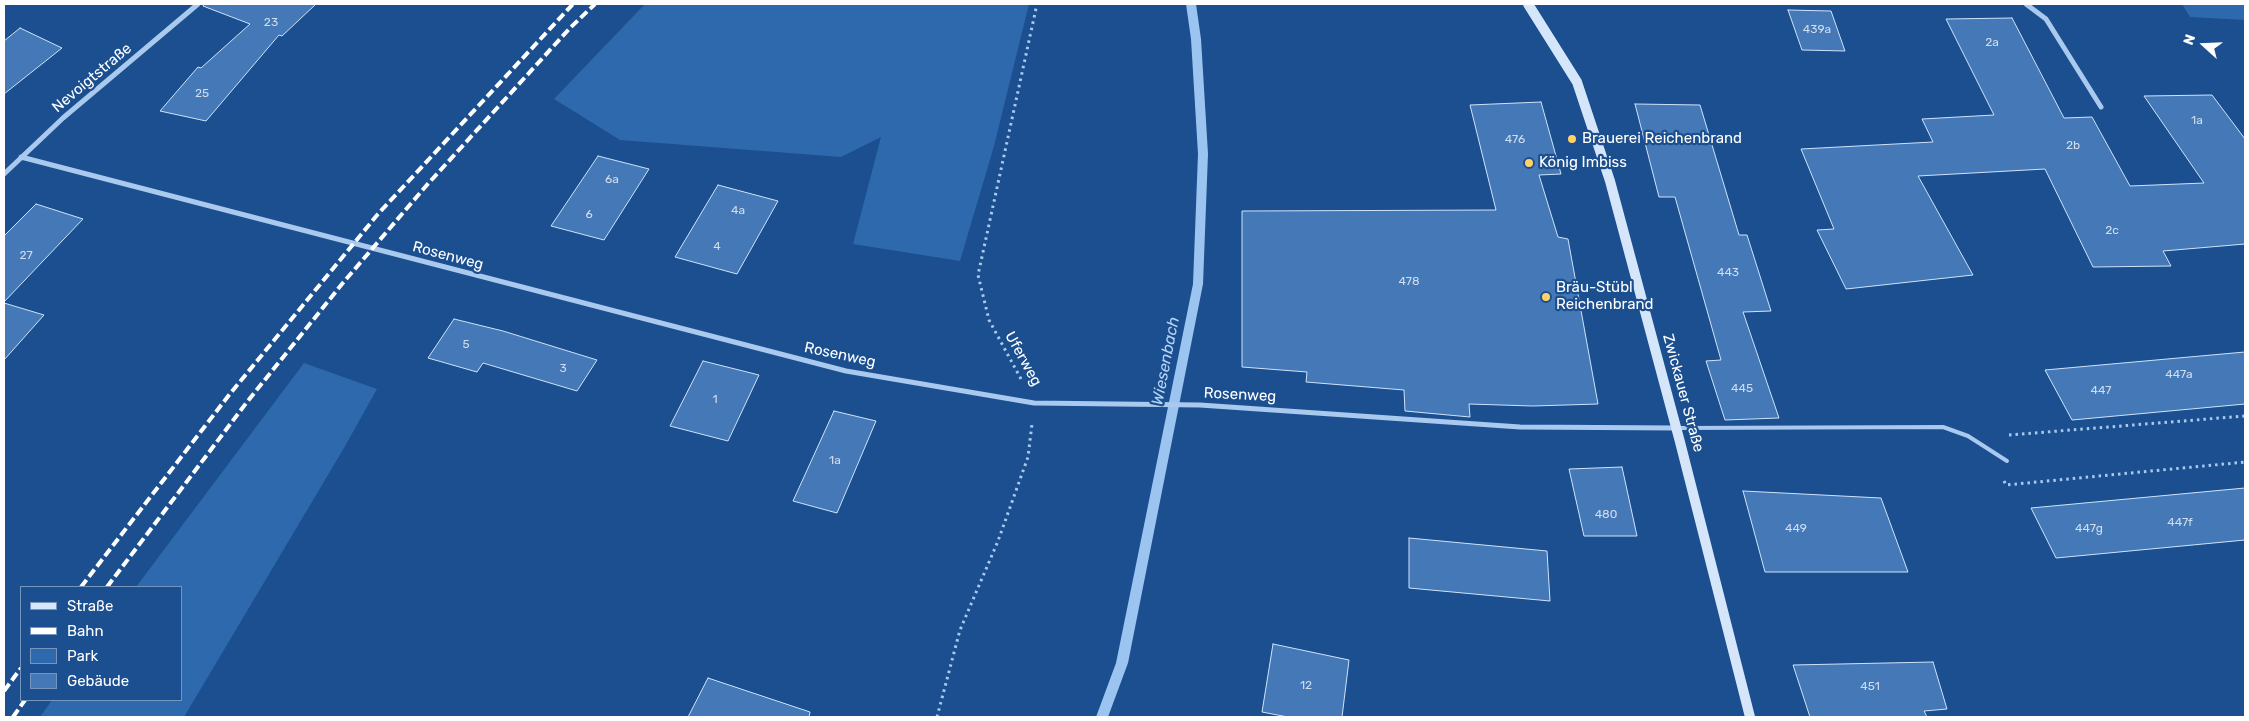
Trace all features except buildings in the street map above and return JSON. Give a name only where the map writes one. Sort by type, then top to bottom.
[{"type":"main road","name":"Zwickauer Straße","points":[[1528,4],[1577,82],[1614,197],[1676,428],[1750,717]]},
{"type":"street","name":"Nevoigtstraße","points":[[4,174],[21,157],[198,4]]},
{"type":"street","points":[[2026,4],[2046,19],[2101,106]]},
{"type":"street","name":"Rosenweg","points":[[21,157],[846,371],[1034,403],[1200,405],[1520,427],[1676,428]]},
{"type":"lane","points":[[1676,428],[1943,427],[1968,436],[2007,461]]},
{"type":"path","name":"Uferweg","points":[[937,717],[960,630],[998,541],[1028,457],[1034,403],[989,320],[978,274],[1037,4]]},
{"type":"path","points":[[2010,435],[2245,416]]},
{"type":"path","points":[[2012,484],[2245,462]]},
{"type":"green space","points":[[645,4],[1029,4],[994,146],[960,261],[853,244],[881,137],[841,157],[620,140],[554,99]]},
{"type":"green space","points":[[2182,4],[2245,4],[2245,20],[2190,17]]},
{"type":"green space","points":[[304,363],[377,389],[184,717],[40,717],[51,701],[182,701],[182,586],[137,586]]},
{"type":"waterway","name":"Wiesenbach","points":[[1102,717],[1122,663],[1198,284],[1203,154],[1196,39],[1191,4]]},
{"type":"railway","points":[[82,586],[229,395],[378,214],[573,4]]},
{"type":"railway","points":[[108,586],[247,402],[342,284],[426,186],[570,28],[595,4]]},
{"type":"railway","points":[[4,691],[20,669]]},
{"type":"railway","points":[[13,717],[24,701]]},
{"type":"place","name":"Brauerei Reichenbrand","points":[[1572,139]]},
{"type":"place","name":"König Imbiss","points":[[1529,163]]},
{"type":"place","name":"Bräu-Stübl Reichenbrand","points":[[1546,297]]}]
